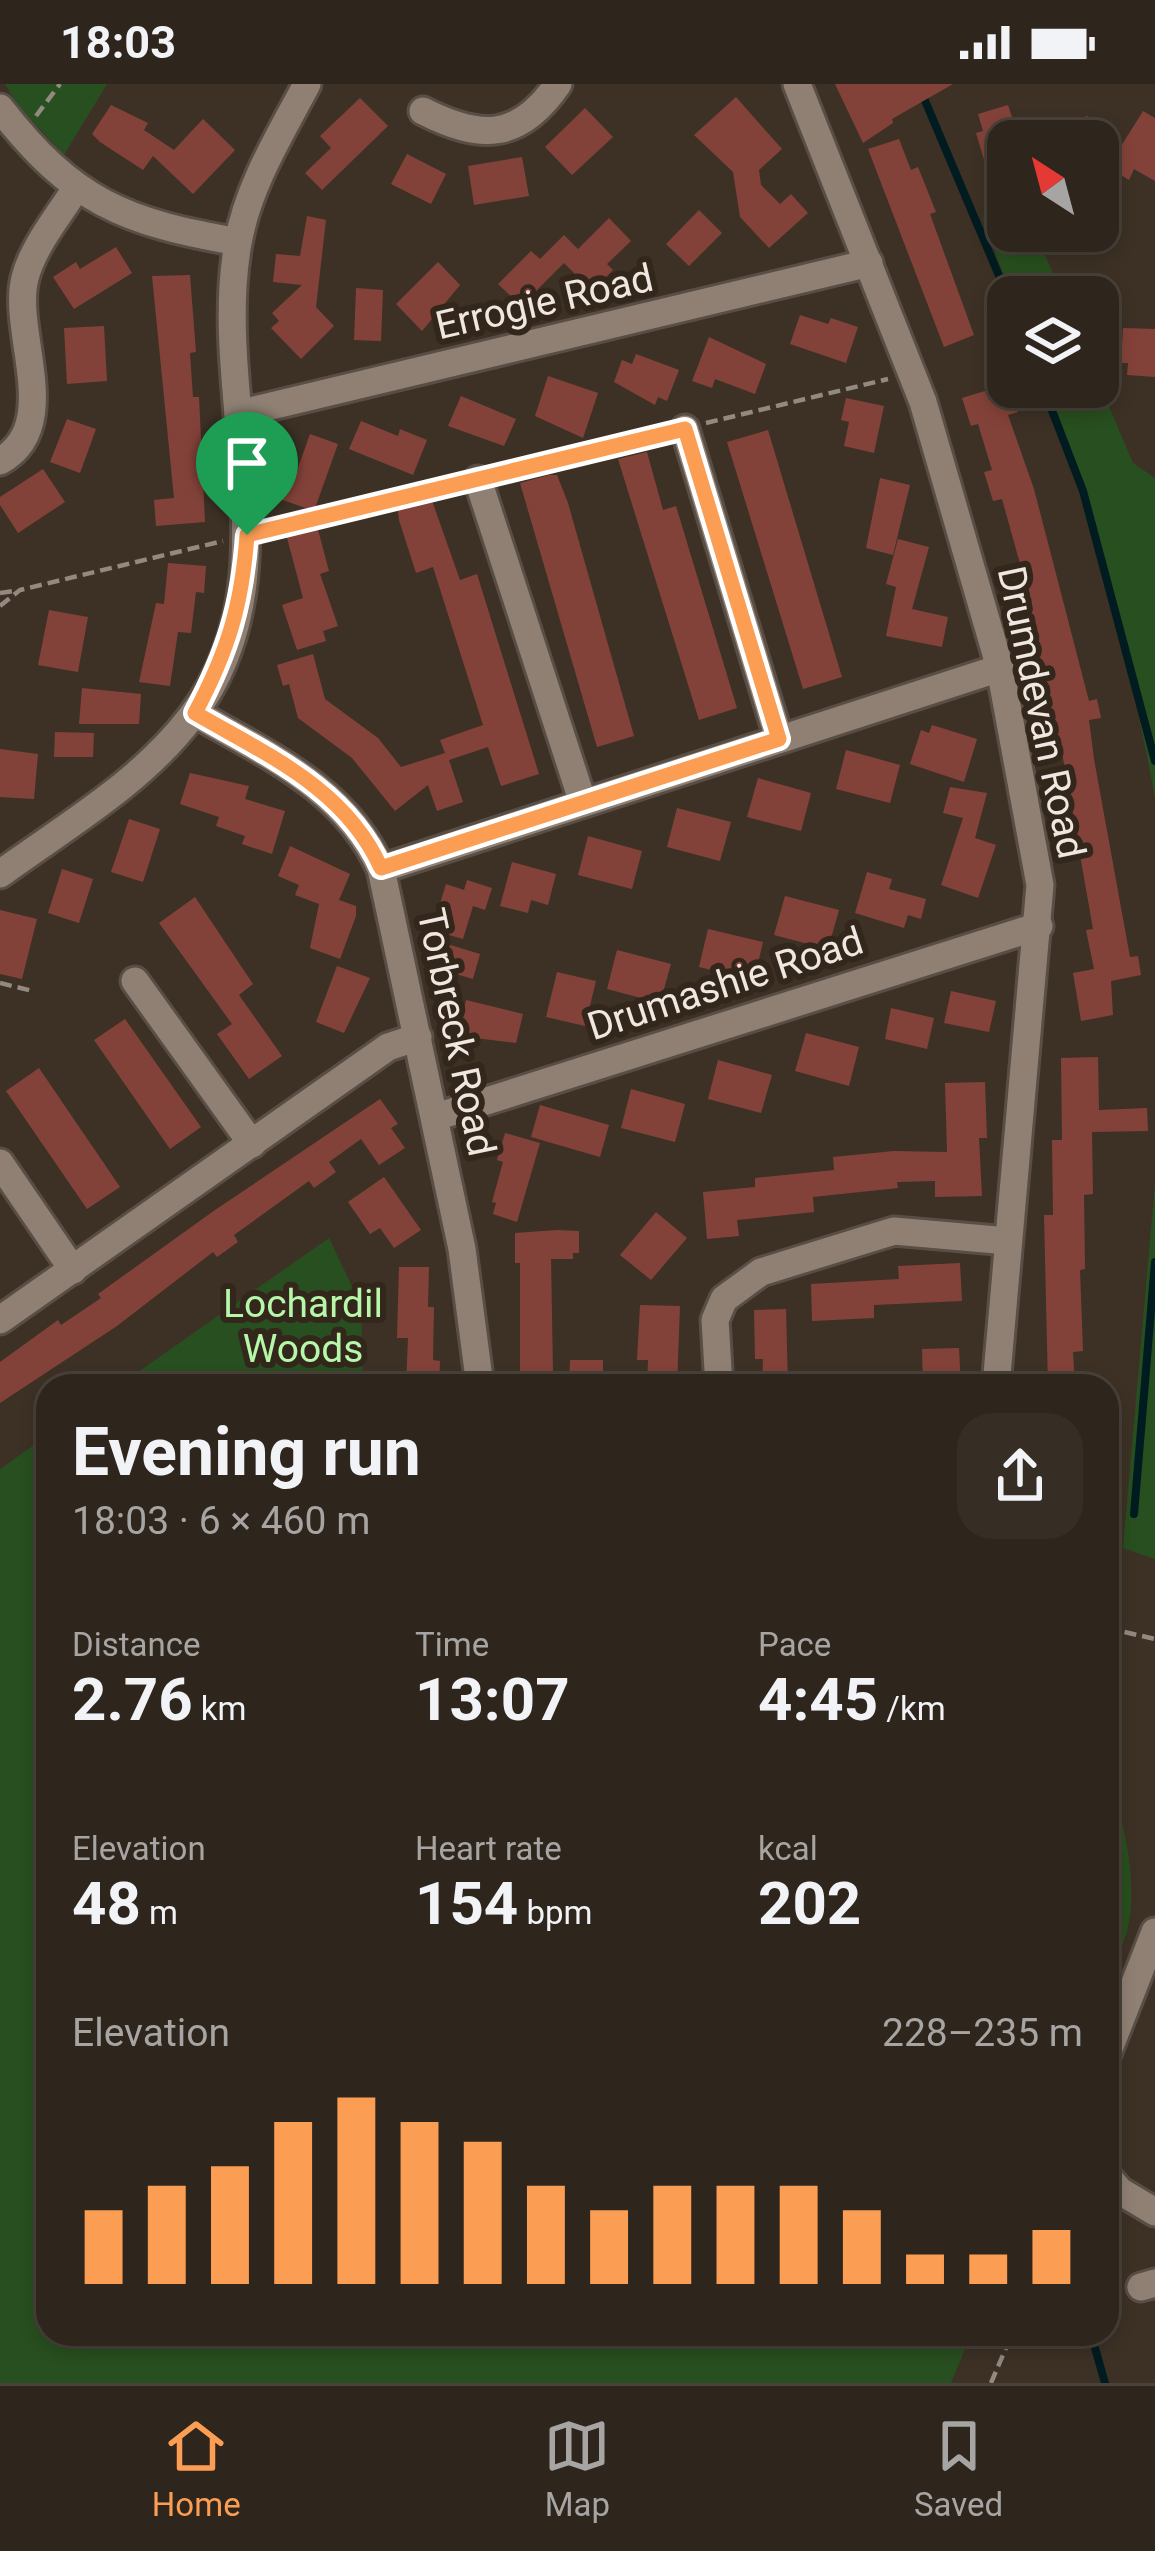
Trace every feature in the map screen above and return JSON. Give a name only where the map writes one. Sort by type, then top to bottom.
[{"type":"street","points":[[0,874],[132,778],[195,713],[220,666],[238,614],[247,535],[232,329],[238,242],[268,158],[307,84]]},
{"type":"street","points":[[423,112],[456,128],[502,131],[524,121],[558,84]]},
{"type":"street","name":"Drumdevan Road","points":[[797,84],[912,373],[1000,668],[1040,885],[997,1374]]},
{"type":"street","points":[[0,108],[76,188],[140,221],[238,242]]},
{"type":"street","points":[[0,461],[16,449],[32,413],[25,278],[76,188]]},
{"type":"street","name":"Errogie Road","points":[[238,414],[868,263]]},
{"type":"street","points":[[685,429],[779,739]]},
{"type":"street","points":[[666,469],[695,461]]},
{"type":"street","points":[[478,480],[583,803]]},
{"type":"street","points":[[381,868],[1000,668]]},
{"type":"street","name":"Torbreck Road","points":[[195,713],[334,799],[356,823],[381,868],[463,1249],[479,1374]]},
{"type":"street","name":"Drumashie Road","points":[[436,1117],[1039,926]]},
{"type":"street","points":[[152,989],[252,1144]]},
{"type":"street","points":[[0,1321],[388,1047],[418,1036]]},
{"type":"street","points":[[0,1163],[73,1270]]},
{"type":"street","points":[[718,1374],[715,1320],[724,1299],[761,1272],[894,1231],[1008,1241]]},
{"type":"street","points":[[1119,2024],[1155,1932]]},
{"type":"street","points":[[1119,2191],[1155,2212]]},
{"type":"path","points":[[21,135],[60,84]]},
{"type":"path","points":[[0,593],[912,373]]},
{"type":"path","points":[[0,606],[20,590]]},
{"type":"path","points":[[0,983],[33,991]]},
{"type":"path","points":[[1119,1631],[1155,1639]]},
{"type":"path","points":[[991,2383],[1007,2346]]},
{"type":"green space","points":[[5,84],[107,84],[64,155],[19,107]]},
{"type":"green space","points":[[995,252],[1038,252],[1046,257],[1054,276],[1004,276]]},
{"type":"green space","points":[[1050,408],[1110,408],[1133,463],[1155,478],[1155,798],[1109,590]]},
{"type":"green space","points":[[1155,1183],[1155,1559],[1123,1548]]},
{"type":"green space","name":"Lochardil Woods","points":[[329,1238],[361,1305],[363,1374],[135,1374]]},
{"type":"green space","points":[[36,1444],[36,2346],[966,2346],[951,2383],[0,2383],[0,1469]]},
{"type":"green space","points":[[1119,1816],[1131,1877],[1127,1931],[1119,1952]]},
{"type":"building","points":[[835,84],[953,84],[892,119],[893,123],[863,143]]},
{"type":"building","points":[[736,97],[782,149],[759,170],[761,185],[780,204],[791,194],[808,213],[769,248],[740,217],[733,172],[694,135]]},
{"type":"building","points":[[360,98],[388,126],[322,190],[305,173],[331,148],[320,136]]},
{"type":"building","points":[[111,105],[148,123],[144,130],[174,150],[203,119],[235,150],[193,194],[153,156],[143,170],[92,134]]},
{"type":"building","points":[[1008,105],[1013,120],[987,120],[987,170],[976,133],[983,131],[978,114]]},
{"type":"building","points":[[585,108],[613,137],[572,175],[545,147]]},
{"type":"building","points":[[1143,111],[1155,118],[1155,181],[1134,169],[1129,180],[1119,174],[1119,149]]},
{"type":"building","points":[[899,139],[911,170],[918,167],[936,212],[930,214],[974,335],[944,347],[868,149]]},
{"type":"building","points":[[407,154],[446,174],[431,204],[391,184]]},
{"type":"building","points":[[522,157],[529,196],[474,205],[468,166]]},
{"type":"building","points":[[699,210],[722,233],[689,266],[666,244]]},
{"type":"building","points":[[307,216],[326,220],[316,307],[334,326],[301,359],[271,328],[279,321],[272,313],[302,285],[273,282],[276,254],[300,256]]},
{"type":"building","points":[[609,218],[631,241],[607,264],[613,270],[592,291],[564,263],[521,306],[498,284],[531,251],[540,259],[564,235],[578,249]]},
{"type":"building","points":[[116,247],[132,273],[74,309],[53,277],[76,262],[80,269]]},
{"type":"building","points":[[438,262],[460,285],[422,331],[396,304]]},
{"type":"building","points":[[190,275],[196,352],[190,353],[193,397],[199,397],[205,522],[156,526],[154,500],[174,498],[152,276]]},
{"type":"building","points":[[356,288],[383,290],[381,341],[354,340]]},
{"type":"building","points":[[800,315],[858,327],[846,363],[790,344]]},
{"type":"building","points":[[104,326],[107,381],[67,384],[64,328]]},
{"type":"building","points":[[1123,328],[1155,329],[1155,377],[1127,375],[1128,363],[1121,363]]},
{"type":"building","points":[[709,337],[766,364],[755,394],[715,379],[712,388],[692,381]]},
{"type":"building","points":[[636,354],[679,370],[667,401],[658,397],[655,405],[614,382],[622,360],[632,364]]},
{"type":"building","points":[[548,376],[598,393],[583,438],[535,416]]},
{"type":"building","points":[[987,390],[987,408],[1017,408],[1018,412],[1008,415],[1034,489],[1089,701],[1097,699],[1101,718],[1089,720],[1094,759],[1130,957],[1138,956],[1141,975],[1111,981],[1113,1015],[1081,1021],[1073,973],[1094,969],[1086,930],[1093,929],[1059,735],[1053,736],[1026,610],[1032,608],[1002,499],[993,501],[984,472],[992,470],[978,424],[971,426],[962,398]]},
{"type":"building","points":[[461,396],[516,419],[504,446],[448,426]]},
{"type":"building","points":[[846,398],[884,406],[874,453],[844,446],[849,422],[841,420]]},
{"type":"building","points":[[67,419],[96,429],[80,473],[50,462]]},
{"type":"building","points":[[361,421],[398,436],[400,429],[427,440],[413,475],[349,449]]},
{"type":"building","points":[[768,430],[842,677],[803,689],[727,442]]},
{"type":"building","points":[[310,434],[338,444],[314,511],[277,498],[287,470],[296,473]]},
{"type":"building","points":[[647,452],[663,510],[676,506],[737,708],[699,720],[618,459]]},
{"type":"building","points":[[43,469],[65,502],[18,533],[0,497]]},
{"type":"building","points":[[557,475],[568,503],[634,736],[597,747],[520,483]]},
{"type":"building","points":[[880,478],[910,485],[893,555],[866,548]]},
{"type":"building","points":[[430,495],[460,580],[477,574],[539,774],[501,786],[488,747],[449,760],[463,802],[437,811],[428,785],[395,811],[352,758],[298,718],[289,684],[283,686],[277,665],[313,654],[325,699],[378,738],[401,767],[445,753],[440,740],[483,725],[433,567],[416,573],[399,520],[397,503]]},
{"type":"building","points":[[317,526],[329,571],[320,574],[338,626],[323,631],[326,641],[297,650],[282,605],[303,598],[286,534]]},
{"type":"building","points":[[898,539],[929,547],[912,609],[948,617],[942,647],[886,636],[896,587],[886,584]]},
{"type":"building","points":[[168,563],[206,566],[204,593],[196,592],[191,633],[178,632],[170,686],[139,682],[156,603],[164,604]]},
{"type":"building","points":[[49,610],[88,617],[78,672],[38,665]]},
{"type":"building","points":[[82,688],[141,694],[139,724],[79,724]]},
{"type":"building","points":[[932,725],[977,739],[964,782],[910,764],[921,730],[929,733]]},
{"type":"building","points":[[55,732],[94,733],[93,757],[54,757]]},
{"type":"building","points":[[0,749],[38,754],[34,799],[0,797]]},
{"type":"building","points":[[846,750],[900,765],[890,803],[836,789]]},
{"type":"building","points":[[190,773],[249,786],[245,799],[285,811],[272,854],[242,844],[245,836],[216,826],[219,817],[180,804]]},
{"type":"building","points":[[758,778],[811,793],[801,831],[747,817]]},
{"type":"building","points":[[950,787],[987,793],[975,838],[996,845],[978,898],[941,885],[963,818],[943,813]]},
{"type":"building","points":[[677,808],[731,822],[720,861],[667,847]]},
{"type":"building","points":[[129,819],[160,829],[143,882],[111,872]]},
{"type":"building","points":[[588,836],[642,851],[632,889],[578,875]]},
{"type":"building","points":[[290,846],[350,874],[339,900],[356,906],[356,916],[340,959],[310,948],[319,904],[295,895],[299,885],[278,876]]},
{"type":"building","points":[[512,862],[556,874],[548,905],[531,900],[528,913],[500,906]]},
{"type":"building","points":[[62,869],[93,879],[79,923],[48,913]]},
{"type":"building","points":[[867,872],[892,879],[889,889],[926,899],[921,919],[908,915],[904,928],[855,913]]},
{"type":"building","points":[[467,880],[492,888],[485,910],[473,906],[463,939],[432,930],[446,884],[464,890]]},
{"type":"building","points":[[785,896],[839,910],[828,949],[774,935]]},
{"type":"building","points":[[195,897],[253,984],[239,995],[282,1056],[249,1079],[217,1034],[232,1024],[159,923]]},
{"type":"building","points":[[0,910],[37,919],[22,979],[0,974]]},
{"type":"building","points":[[708,929],[763,942],[754,980],[699,967]]},
{"type":"building","points":[[444,943],[480,954],[473,979],[436,968]]},
{"type":"building","points":[[617,950],[671,964],[660,1003],[607,989]]},
{"type":"building","points":[[337,966],[370,978],[344,1033],[316,1022]]},
{"type":"building","points":[[557,972],[596,981],[585,1026],[546,1017]]},
{"type":"building","points":[[951,991],[996,1001],[989,1032],[944,1023]]},
{"type":"building","points":[[466,1000],[523,1014],[516,1043],[458,1036]]},
{"type":"building","points":[[891,1008],[934,1018],[927,1049],[885,1039]]},
{"type":"building","points":[[125,1019],[201,1127],[170,1149],[94,1040]]},
{"type":"building","points":[[806,1033],[859,1047],[849,1086],[795,1071]]},
{"type":"building","points":[[1098,1057],[1099,1110],[1147,1108],[1148,1131],[1092,1132],[1093,1194],[1084,1195],[1085,1269],[1080,1270],[1083,1351],[1073,1352],[1074,1374],[1048,1374],[1044,1215],[1053,1215],[1052,1140],[1062,1140],[1061,1058]]},
{"type":"building","points":[[718,1060],[772,1075],[761,1113],[708,1099]]},
{"type":"building","points":[[39,1068],[120,1187],[87,1209],[6,1091]]},
{"type":"building","points":[[985,1082],[987,1138],[979,1138],[982,1196],[935,1197],[935,1181],[897,1182],[898,1188],[813,1197],[814,1212],[737,1220],[739,1236],[707,1239],[703,1192],[755,1187],[755,1178],[834,1170],[833,1157],[947,1152],[945,1083]]},
{"type":"building","points":[[631,1089],[685,1104],[675,1142],[621,1128]]},
{"type":"building","points":[[380,1099],[398,1124],[391,1128],[405,1148],[379,1165],[361,1139],[329,1162],[336,1172],[314,1188],[309,1181],[234,1235],[238,1242],[217,1257],[213,1252],[117,1326],[44,1374],[36,1374],[36,1379],[0,1403],[0,1362],[58,1320],[61,1325],[101,1298],[98,1294]]},
{"type":"building","points":[[540,1105],[609,1125],[600,1157],[531,1137]]},
{"type":"building","points":[[505,1133],[540,1143],[517,1222],[493,1214],[503,1162],[497,1160]]},
{"type":"building","points":[[384,1177],[421,1230],[394,1248],[380,1228],[370,1234],[348,1202]]},
{"type":"building","points":[[656,1212],[687,1238],[651,1280],[620,1255]]},
{"type":"building","points":[[579,1231],[579,1253],[573,1253],[573,1259],[551,1259],[553,1373],[520,1373],[520,1263],[515,1263],[515,1233]]},
{"type":"building","points":[[960,1263],[962,1301],[874,1305],[874,1318],[812,1321],[811,1284],[899,1279],[898,1266]]},
{"type":"building","points":[[399,1267],[429,1267],[433,1360],[440,1361],[439,1374],[406,1374],[408,1338],[397,1338]]},
{"type":"building","points":[[640,1305],[680,1306],[677,1374],[647,1374],[648,1360],[637,1360]]},
{"type":"building","points":[[786,1309],[788,1374],[762,1374],[763,1359],[755,1359],[754,1310]]},
{"type":"building","points":[[959,1348],[960,1374],[923,1374],[922,1349]]},
{"type":"building","points":[[570,1360],[603,1360],[603,1374],[569,1374]]},
{"type":"waterway","points":[[918,84],[999,276]]},
{"type":"waterway","points":[[1051,408],[1083,491],[1155,761]]},
{"type":"waterway","points":[[1134,1514],[1155,1262]]},
{"type":"waterway","points":[[1094,2346],[1105,2383]]},
{"type":"route","points":[[685,429],[779,739],[381,868],[356,823],[334,799],[195,713],[220,666],[238,614],[247,535],[685,429]]}]
